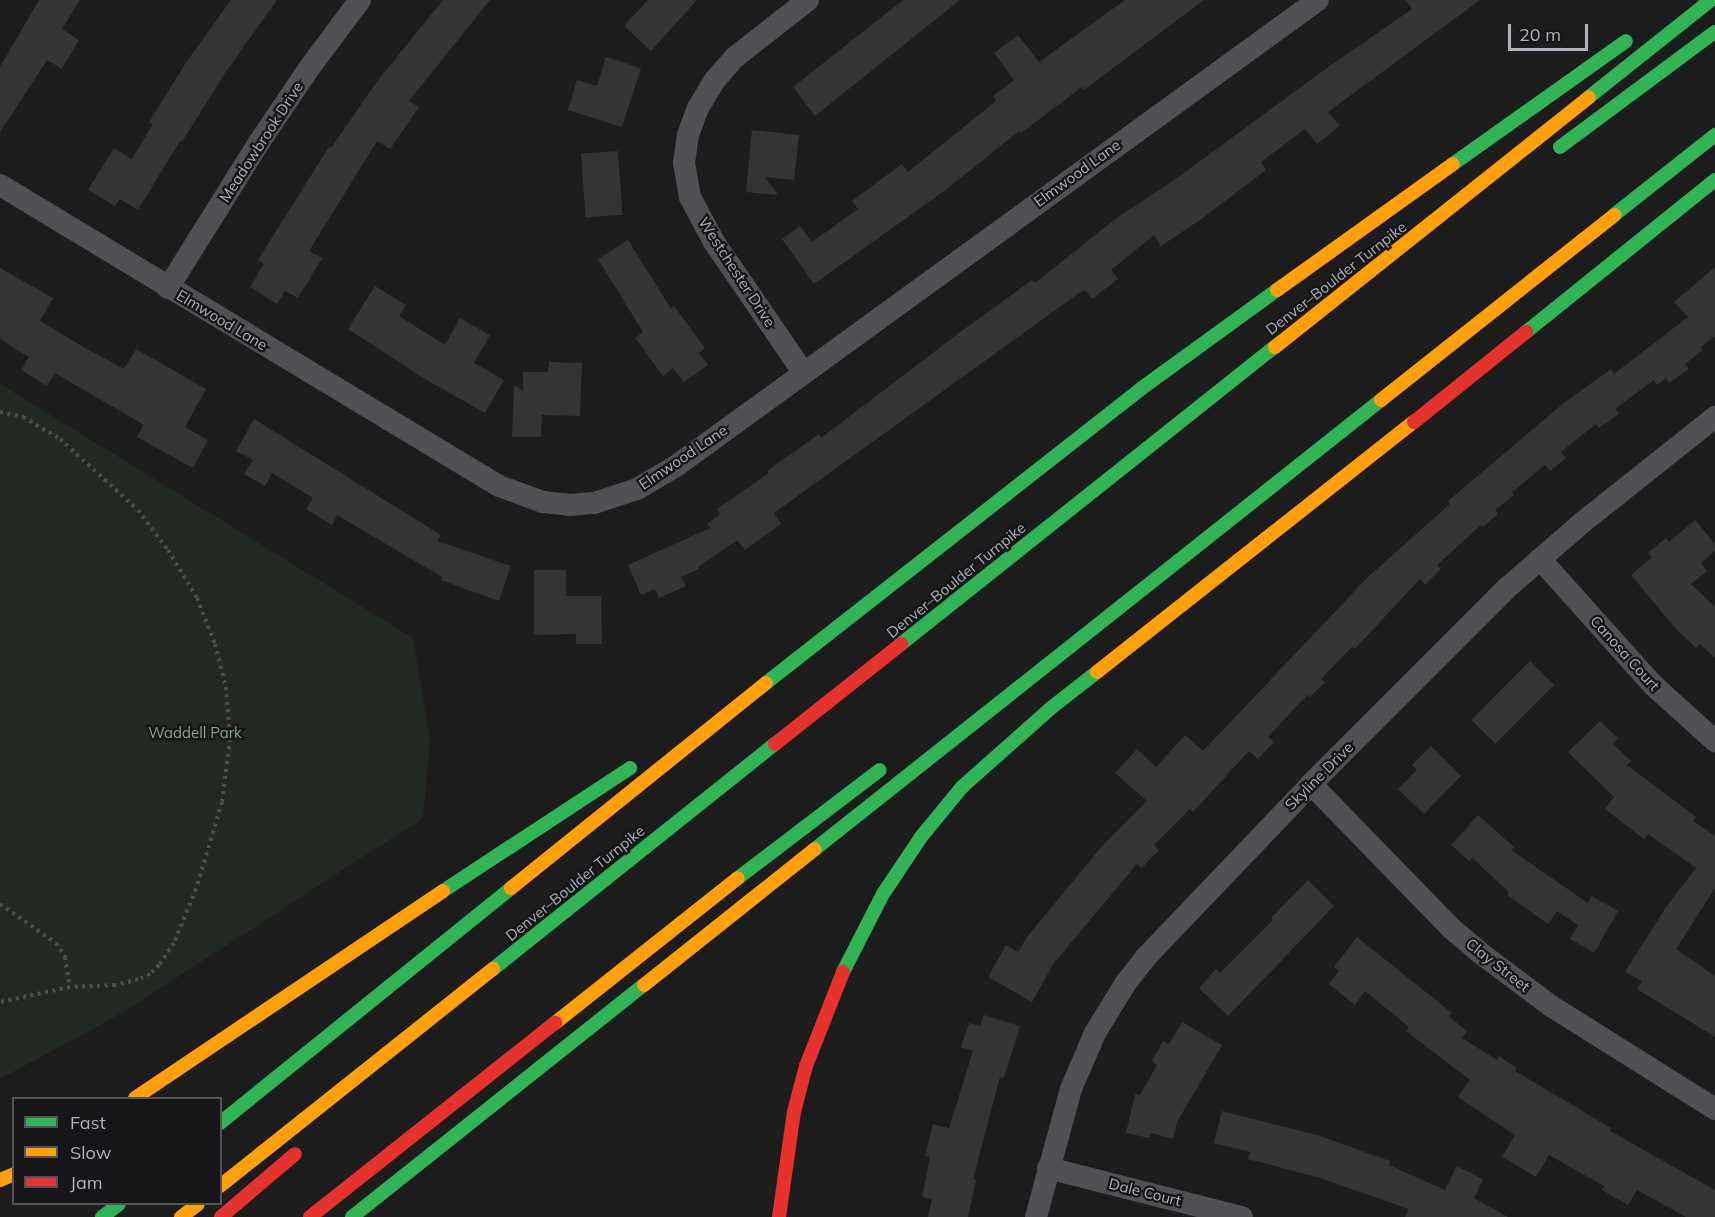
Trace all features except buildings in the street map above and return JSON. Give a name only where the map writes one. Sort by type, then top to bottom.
[{"type":"highway","name":"Denver–Boulder Turnpike","points":[[222,1184],[1711,0]]},
{"type":"highway","points":[[222,1121],[825,635],[1142,388],[1349,237],[1640,32]]},
{"type":"highway","points":[[1550,154],[1715,32]]},
{"type":"highway","points":[[352,1217],[1715,135]]},
{"type":"highway","points":[[779,1217],[794,1112],[806,1066],[836,986],[883,894],[921,837],[962,787],[1044,714],[1249,554],[1715,180]]},
{"type":"highway","points":[[1292,333],[1474,207]]},
{"type":"highway","points":[[1054,641],[1315,453]]},
{"type":"highway","points":[[680,734],[825,635]]},
{"type":"highway","points":[[310,1217],[737,878],[896,758]]},
{"type":"highway","points":[[136,1097],[322,970],[641,760]]},
{"type":"highway","points":[[386,1072],[553,922]]},
{"type":"highway","points":[[221,1217],[307,1143]]},
{"type":"highway","points":[[102,1217],[117,1205]]},
{"type":"highway","points":[[181,1217],[196,1205]]},
{"type":"street","name":"Meadowbrook Drive","points":[[168,288],[260,141],[310,67],[360,0]]},
{"type":"street","name":"Westchester Drive","points":[[803,372],[714,242],[690,197],[684,163],[688,135],[698,108],[715,80],[734,58],[808,0]]},
{"type":"street","name":"Elmwood Lane","points":[[0,185],[499,486],[543,502],[570,505],[594,503],[637,489],[675,466],[1318,0]]},
{"type":"street","name":"Skyline Drive","points":[[1036,1217],[1071,1089],[1095,1033],[1125,984],[1192,906],[1507,588],[1582,522],[1715,417]]},
{"type":"street","name":"Canosa Court","points":[[1540,559],[1653,685],[1715,741]]},
{"type":"street","name":"Clay Street","points":[[1311,784],[1452,929],[1479,952],[1551,1006],[1715,1109]]},
{"type":"street","name":"Dale Court","points":[[1048,1168],[1242,1217]]},
{"type":"path","points":[[0,412],[23,417],[60,439],[138,510],[168,550],[197,598],[215,644],[226,687],[230,739],[222,802],[196,889],[174,943],[159,965],[150,974],[138,980],[115,985],[70,987],[0,1002]]},
{"type":"path","points":[[0,904],[56,943],[65,957],[70,987]]},
{"type":"green space","name":"Waddell Park","points":[[0,384],[413,638],[430,739],[423,818],[122,1013],[0,1079]]},
{"type":"traffic: fast","points":[[1589,97],[1711,0]]},
{"type":"traffic: fast","points":[[1560,147],[1715,32]]},
{"type":"traffic: fast","points":[[1453,164],[1626,41]]},
{"type":"traffic: fast","points":[[1614,215],[1715,135]]},
{"type":"traffic: fast","points":[[1526,332],[1715,180]]},
{"type":"traffic: fast","points":[[766,683],[1142,388],[1277,290]]},
{"type":"traffic: fast","points":[[901,644],[1275,347]]},
{"type":"traffic: fast","points":[[815,849],[1381,400]]},
{"type":"traffic: fast","points":[[843,972],[883,894],[921,837],[962,787],[1051,708],[1097,672]]},
{"type":"traffic: fast","points":[[493,969],[775,744]]},
{"type":"traffic: fast","points":[[443,891],[630,768]]},
{"type":"traffic: fast","points":[[738,878],[880,770]]},
{"type":"traffic: fast","points":[[222,1121],[511,888]]},
{"type":"traffic: fast","points":[[352,1217],[644,985]]},
{"type":"traffic: fast","points":[[102,1217],[118,1205]]},
{"type":"traffic: slow","points":[[1275,347],[1589,97]]},
{"type":"traffic: slow","points":[[1277,290],[1453,164]]},
{"type":"traffic: slow","points":[[1381,400],[1614,215]]},
{"type":"traffic: slow","points":[[1097,672],[1414,422]]},
{"type":"traffic: slow","points":[[511,888],[766,683]]},
{"type":"traffic: slow","points":[[644,985],[815,849]]},
{"type":"traffic: slow","points":[[555,1023],[738,878]]},
{"type":"traffic: slow","points":[[136,1097],[443,891]]},
{"type":"traffic: slow","points":[[222,1184],[493,969]]},
{"type":"traffic: slow","points":[[0,1180],[12,1175]]},
{"type":"traffic: slow","points":[[181,1217],[197,1205]]},
{"type":"traffic: jam","points":[[1414,422],[1526,332]]},
{"type":"traffic: jam","points":[[775,744],[901,644]]},
{"type":"traffic: jam","points":[[779,1217],[794,1112],[806,1066],[843,972]]},
{"type":"traffic: jam","points":[[310,1217],[555,1023]]},
{"type":"traffic: jam","points":[[221,1217],[295,1154]]}]
